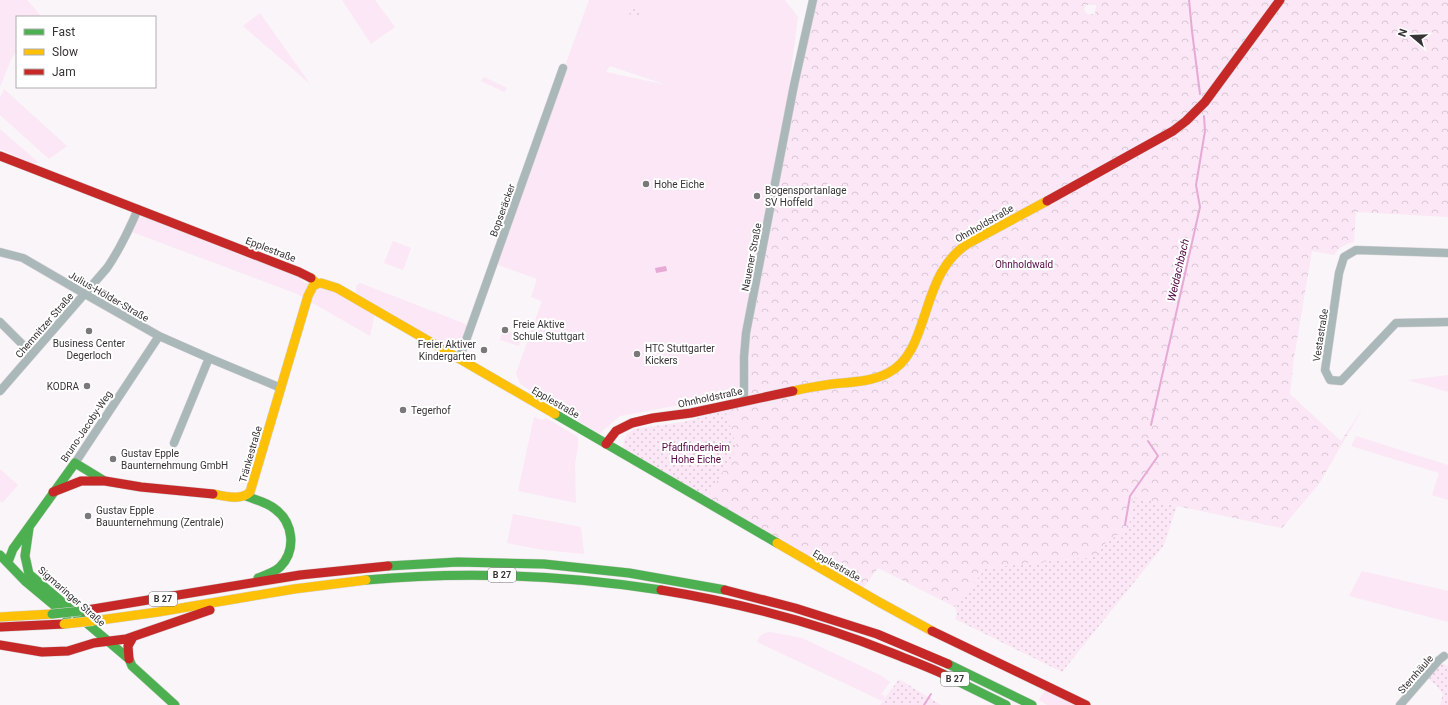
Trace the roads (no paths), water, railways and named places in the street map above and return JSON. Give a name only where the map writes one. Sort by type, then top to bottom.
[{"type":"main road","name":"Ohnholdstraße","points":[[606,444],[619,429],[630,424],[826,385],[868,380],[879,377],[895,369],[907,357],[912,348],[939,277],[950,258],[957,251],[1173,131],[1186,121],[1205,102],[1280,0]]},
{"type":"main road","name":"Epplestraße","points":[[0,156],[299,272],[308,276],[316,284],[321,283],[337,288],[879,602],[935,632],[1086,705]]},
{"type":"main road","name":"Tränkestraße","points":[[53,492],[81,481],[105,481],[141,487],[238,497],[246,496],[254,484],[308,296],[313,286],[316,284]]},
{"type":"main road","name":"Tränkestraße","points":[[75,463],[94,476],[105,481]]},
{"type":"main road","name":"Bruno-Jacoby-Weg","points":[[8,562],[13,549],[30,528],[53,492],[75,463]]},
{"type":"main road","points":[[244,585],[272,573],[280,567],[285,562],[292,544],[292,535],[282,514],[273,507],[246,496]]},
{"type":"main road","name":"Bruno-Jacoby-Weg","points":[[24,557],[30,528]]},
{"type":"main road","points":[[0,548],[13,549],[24,557]]},
{"type":"main road","name":"Sigmaringer Straße","points":[[0,555],[25,582],[126,664],[131,663]]},
{"type":"main road","name":"Sigmaringer Straße","points":[[24,557],[25,566],[34,579],[94,625],[175,705]]},
{"type":"main road","name":"B 27","points":[[0,617],[81,611],[332,571],[462,562],[521,563],[584,567],[658,576],[732,591],[777,602],[829,618],[925,653],[1032,705]]},
{"type":"main road","name":"B 27","points":[[0,627],[64,624],[94,625],[156,612],[333,583],[418,576],[465,574],[519,575],[583,579],[656,588],[766,612],[824,628],[918,663],[1006,705]]},
{"type":"main road","points":[[0,645],[50,653],[78,649],[98,642],[119,641],[133,638],[246,597]]},
{"type":"main road","points":[[94,625],[100,639],[98,642]]},
{"type":"main road","points":[[131,663],[128,646],[133,638]]},
{"type":"street","name":"Nauener Straße","points":[[744,401],[744,358],[746,333],[794,85],[812,2]]},
{"type":"street","name":"Bopseräcker","points":[[458,358],[464,346],[563,68]]},
{"type":"street","name":"Chemnitzer Straße","points":[[0,391],[107,268],[129,231],[138,209]]},
{"type":"street","name":"Vestastraße","points":[[1448,253],[1356,250],[1344,257],[1340,273],[1325,370],[1330,380],[1341,381],[1396,323],[1448,322]]},
{"type":"street","name":"Julius-Hölder-Straße","points":[[0,252],[24,258],[159,336],[281,388]]},
{"type":"street","points":[[0,322],[32,354]]},
{"type":"street","name":"Bruno-Jacoby-Weg","points":[[75,463],[159,336]]},
{"type":"street","points":[[174,443],[209,358]]},
{"type":"street","name":"Sternhäule","points":[[1400,705],[1444,656]]},
{"type":"waterway","name":"Weidachbach","points":[[1189,0],[1200,94]]},
{"type":"waterway","name":"Weidachbach","points":[[1151,425],[1200,207],[1196,185],[1205,131],[1204,116]]},
{"type":"waterway","name":"Weidachbach","points":[[1125,525],[1130,496],[1158,456],[1148,441]]},
{"type":"waterway","name":"Weidachbach","points":[[924,705],[931,694]]},
{"type":"place","name":"Hohe Eiche","points":[[646,184]]},
{"type":"place","name":"Bogensportanlage SV Hoffeld","points":[[757,196]]},
{"type":"place","name":"Freie Aktive Schule Stuttgart","points":[[505,330]]},
{"type":"place","name":"Business Center Degerloch","points":[[89,331]]},
{"type":"place","name":"Freier Aktiver Kindergarten","points":[[484,350]]},
{"type":"place","name":"HTC Stuttgarter Kickers","points":[[637,354]]},
{"type":"place","name":"KODRA","points":[[87,386]]},
{"type":"place","name":"Tegerhof","points":[[403,410]]},
{"type":"place","name":"Gustav Epple Baunternehmung GmbH","points":[[113,459]]},
{"type":"place","name":"Gustav Epple Bauunternehmung (Zentrale)","points":[[88,516]]},
{"type":"park label","name":"Ohnholdwald","points":[[1024,264]]},
{"type":"park label","name":"Pfadfinderheim Hohe Eiche","points":[[696,452]]}]
